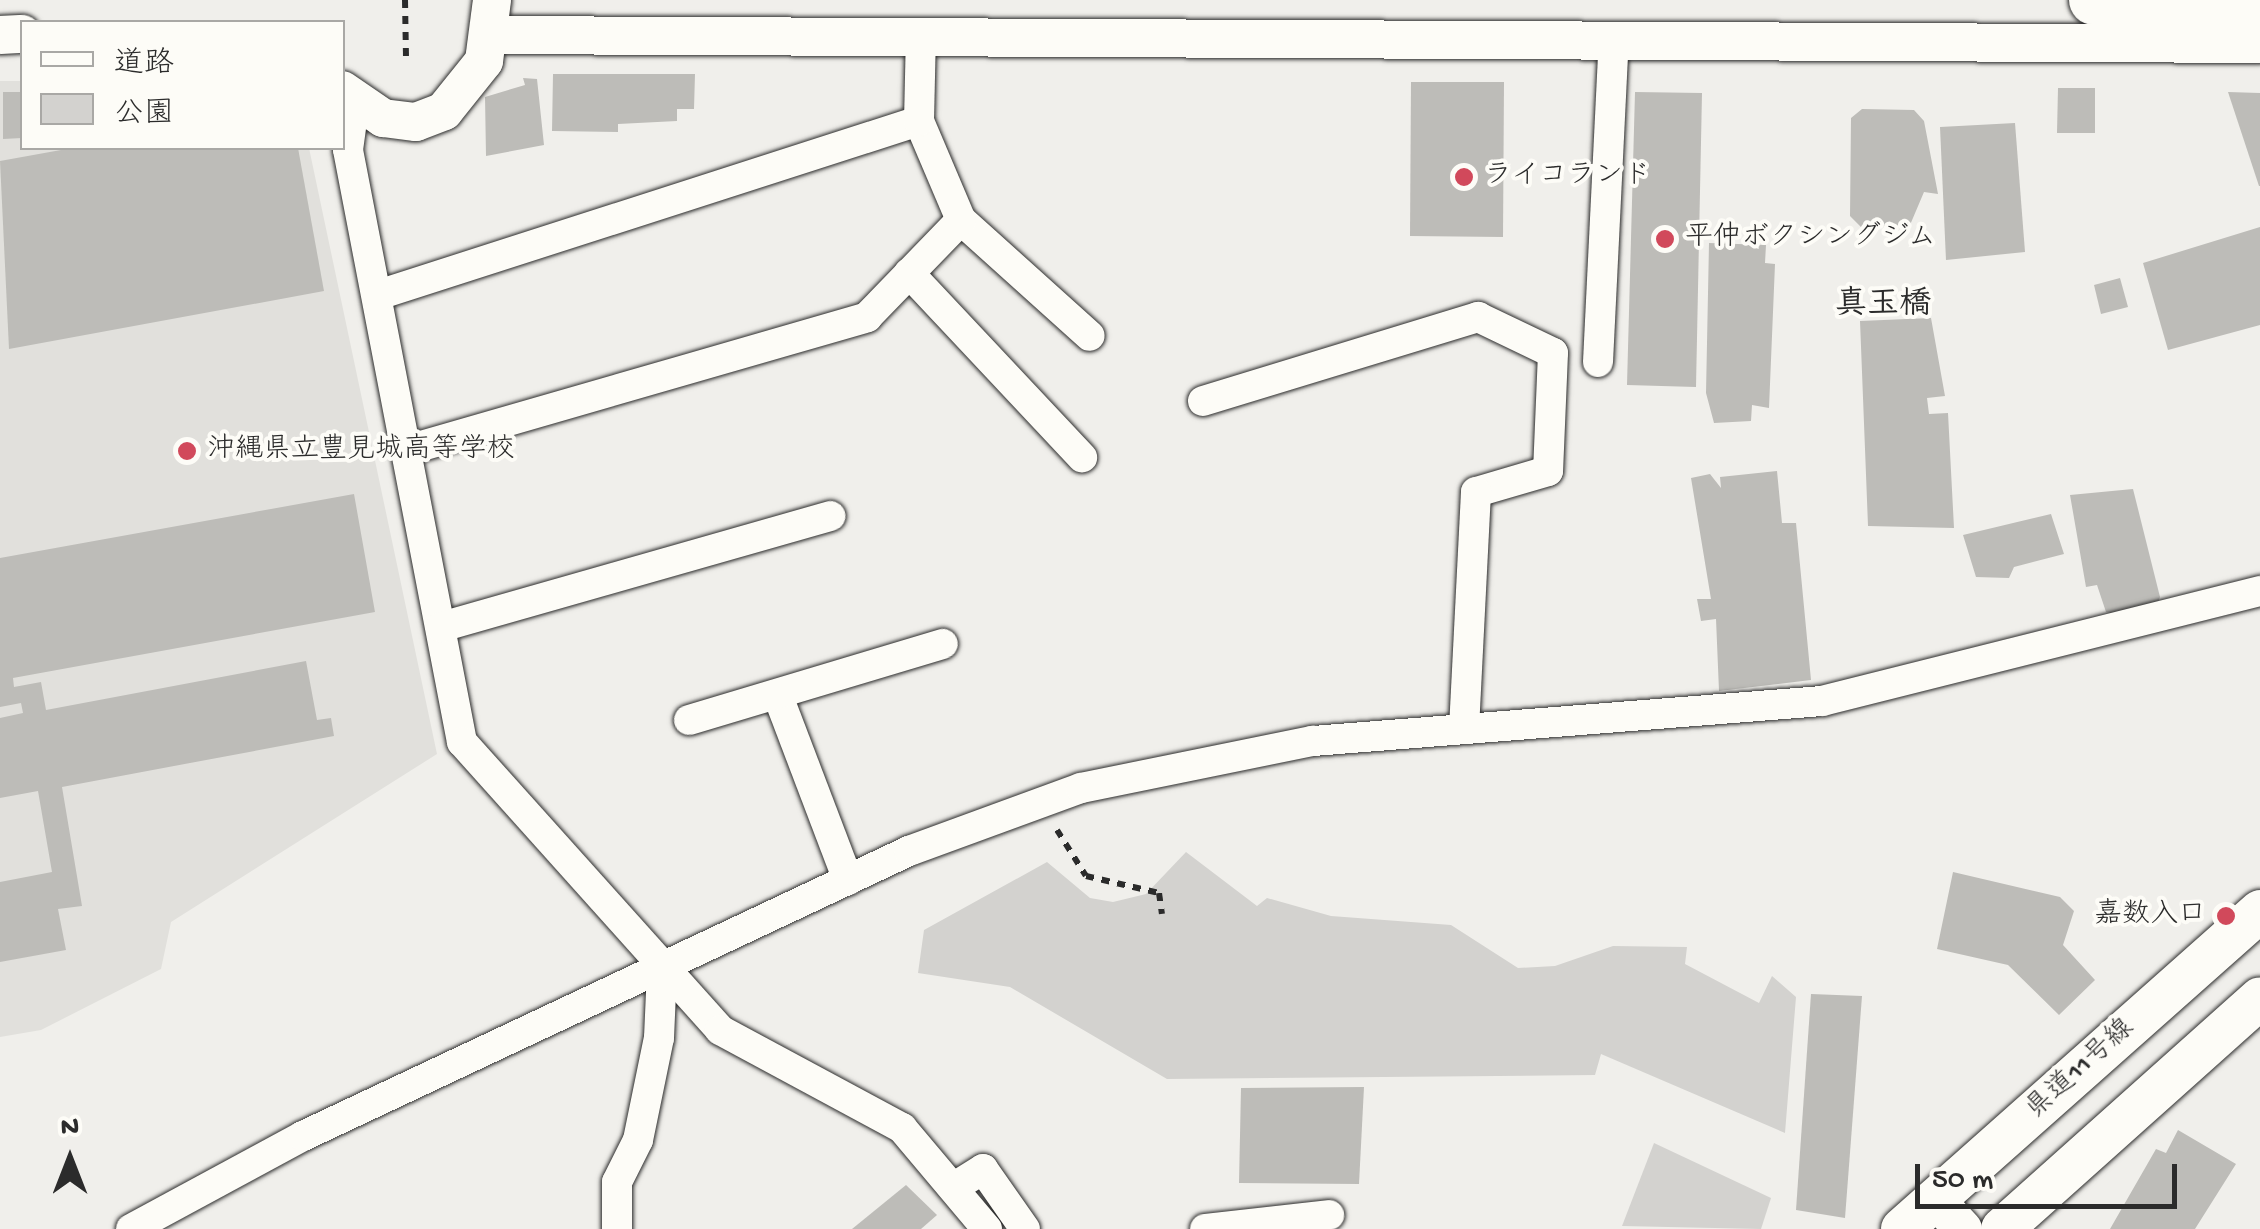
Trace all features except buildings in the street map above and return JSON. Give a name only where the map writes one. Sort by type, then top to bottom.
[{"type":"highway","points":[[2094,0],[2260,1]]},
{"type":"main road","name":"県道11号線","points":[[1902,1229],[1949,1214],[2260,911]]},
{"type":"main road","points":[[2002,1229],[2260,998]]},
{"type":"street","points":[[987,1229],[956,1186],[902,1128],[720,1030],[462,742],[411,449],[348,150],[348,98],[416,122],[444,111],[467,94],[493,17],[922,36],[2260,44]]},
{"type":"street","points":[[922,36],[919,121],[961,220],[1090,336]]},
{"type":"street","points":[[1598,362],[1614,40]]},
{"type":"street","points":[[378,295],[919,121]]},
{"type":"street","points":[[411,449],[867,317],[961,220]]},
{"type":"street","points":[[910,273],[1082,457]]},
{"type":"street","points":[[1203,401],[1478,317],[1553,354],[1548,471],[1476,492],[1464,729]]},
{"type":"street","points":[[441,627],[831,516]]},
{"type":"street","points":[[131,1229],[303,1136],[848,880],[1048,800],[1313,741],[1822,701],[2260,591]]},
{"type":"street","points":[[689,720],[943,644]]},
{"type":"street","points":[[778,696],[848,880]]},
{"type":"street","points":[[616,1229],[617,1182],[638,1140],[658,1038],[662,969]]},
{"type":"street","points":[[956,1186],[984,1169],[1024,1229]]},
{"type":"street","points":[[1205,1229],[1329,1216]]},
{"type":"path","points":[[405,0],[406,60]]},
{"type":"path","points":[[1048,800],[1072,865],[1159,892],[1162,914]]},
{"type":"shaded area","name":"沖縄県立豊見城高等学校","points":[[0,81],[20,81],[20,150],[309,150],[437,754],[171,922],[161,969],[41,1030],[0,1037]]},
{"type":"green space","points":[[1186,852],[1257,906],[1267,898],[1331,916],[1451,925],[1518,968],[1555,966],[1613,946],[1687,947],[1685,964],[1759,1003],[1772,976],[1796,997],[1785,1133],[1601,1054],[1595,1075],[1167,1079],[1010,987],[918,973],[924,930],[1047,862],[1090,898],[1113,902],[1146,894]]},
{"type":"green space","points":[[1654,1143],[1771,1198],[1761,1229],[1622,1226]]},
{"type":"place","name":"ライコランド","points":[[1464,177]]},
{"type":"place","name":"平仲ボクシングジム","points":[[1665,239]]},
{"type":"place","name":"沖縄県立豊見城高等学校","points":[[187,451]]},
{"type":"place","name":"嘉数入口","points":[[2226,916]]},
{"type":"district","name":"真玉橋","points":[[1883,306]]}]
